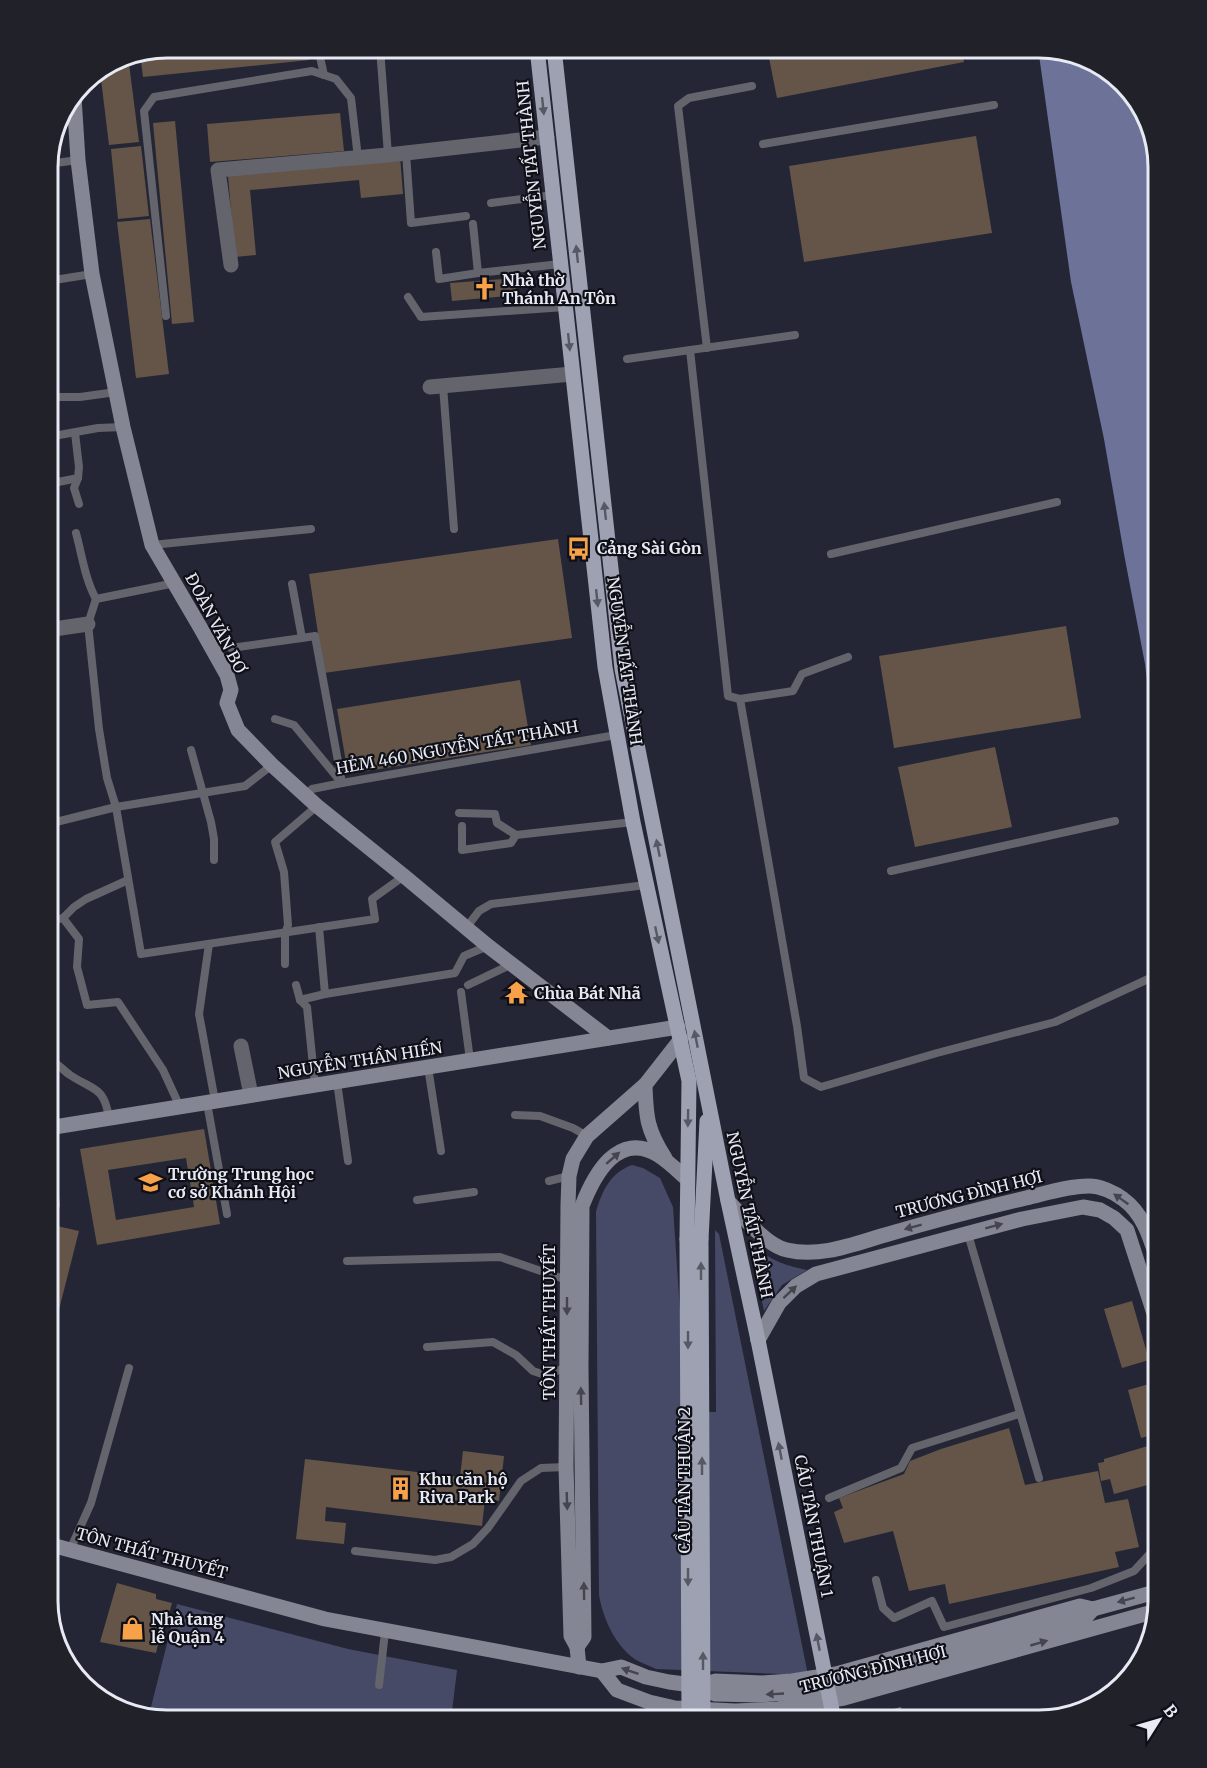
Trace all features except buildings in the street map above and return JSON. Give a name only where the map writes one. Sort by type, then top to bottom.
[{"type":"main road","name":"NGUYỄN TẤT THÀNH","points":[[538,59],[599,622],[616,735],[633,822],[689,1081],[687,1179],[694,1239]]},
{"type":"main road","name":"NGUYỄN TẤT THÀNH","points":[[555,59],[622,669],[758,1340]]},
{"type":"main road","name":"ĐOÀN VĂN BƠ","points":[[72,114],[92,274],[123,427],[152,545],[227,675],[231,690],[227,703],[238,730],[317,806],[488,946],[608,1038]]},
{"type":"main road","name":"NGUYỄN THẦN HIẾN","points":[[58,1126],[608,1038],[679,1033]]},
{"type":"main road","name":"TÔN THẤT THUYẾT","points":[[577,1647],[584,1637],[574,1368],[567,1280],[569,1176],[573,1160],[587,1136],[645,1085],[679,1033]]},
{"type":"main road","points":[[645,1085],[647,1124],[667,1162],[687,1179]]},
{"type":"main road","name":"NGUYỄN TẤT THÀNH","points":[[694,1239],[708,1097]]},
{"type":"main road","name":"TÔN THẤT THUYẾT","points":[[58,1547],[325,1619],[579,1667],[577,1647],[571,1636],[566,1467],[574,1368],[582,1206],[589,1188],[609,1158],[619,1152],[630,1148],[645,1149],[657,1154],[667,1162]]},
{"type":"main road","name":"TRƯƠNG ĐÌNH HỢI","points":[[728,1201],[757,1232],[785,1250],[810,1253],[836,1249],[977,1210],[1073,1187],[1092,1186],[1122,1198],[1137,1212],[1148,1232]]},
{"type":"main road","points":[[758,1340],[778,1303],[796,1286],[816,1275],[1022,1219],[1083,1207],[1100,1210],[1114,1218],[1127,1230],[1148,1295]]},
{"type":"main road","points":[[968,1234],[977,1210]]},
{"type":"main road","name":"CẦU TÂN THUẬN 2","points":[[689,1710],[694,1239]]},
{"type":"main road","name":"CẦU TÂN THUẬN 2","points":[[694,1239],[703,1710]]},
{"type":"main road","name":"CẦU TÂN THUẬN 1","points":[[758,1340],[832,1710]]},
{"type":"main road","name":"TRƯƠNG ĐÌNH HỢI","points":[[579,1667],[602,1671],[621,1667],[646,1677],[700,1686],[715,1694],[781,1694],[816,1690],[845,1684],[907,1661],[1085,1618],[1093,1609],[1148,1594]]},
{"type":"main road","name":"TRƯƠNG ĐÌNH HỢI","points":[[743,1710],[777,1709],[844,1698],[1148,1613]]},
{"type":"main road","name":"TRƯƠNG ĐÌNH HỢI","points":[[602,1671],[616,1690],[649,1702],[675,1708],[716,1710]]},
{"type":"street","points":[[231,265],[218,170],[388,155],[546,137]]},
{"type":"street","points":[[436,387],[572,374]]},
{"type":"street","points":[[59,628],[88,624]]},
{"type":"street","points":[[241,1046],[251,1095]]},
{"type":"lane","points":[[320,59],[324,75]]},
{"type":"lane","points":[[381,59],[388,155]]},
{"type":"lane","points":[[166,316],[144,111],[154,97],[312,71],[336,79],[351,98],[358,158]]},
{"type":"lane","points":[[707,348],[678,106],[689,98],[752,86]]},
{"type":"lane","points":[[763,144],[994,105]]},
{"type":"lane","points":[[406,153],[411,223],[466,216]]},
{"type":"lane","points":[[59,163],[78,160]]},
{"type":"lane","points":[[491,203],[553,195]]},
{"type":"lane","points":[[473,224],[478,273]]},
{"type":"lane","points":[[436,252],[439,279],[560,264]]},
{"type":"lane","points":[[59,279],[92,274]]},
{"type":"lane","points":[[408,297],[421,317],[565,307]]},
{"type":"lane","points":[[627,359],[795,335]]},
{"type":"lane","points":[[690,350],[728,696],[740,699],[793,691],[802,674],[848,657]]},
{"type":"lane","points":[[436,387],[454,529]]},
{"type":"lane","points":[[59,397],[80,397],[116,392]]},
{"type":"lane","points":[[59,435],[98,428],[123,427]]},
{"type":"lane","points":[[75,433],[79,467],[74,488],[79,504]]},
{"type":"lane","points":[[59,482],[78,478]]},
{"type":"lane","points":[[831,554],[1057,502]]},
{"type":"lane","points":[[152,545],[311,528]]},
{"type":"lane","points":[[76,533],[87,581],[96,599],[88,624],[99,729],[107,778],[116,807],[141,954],[375,919],[372,899],[404,876]]},
{"type":"lane","points":[[96,599],[175,583]]},
{"type":"lane","points":[[292,584],[302,638]]},
{"type":"lane","points":[[231,648],[315,636],[342,783]]},
{"type":"lane","points":[[740,699],[804,1078],[822,1087],[937,1053],[1055,1022],[1148,979]]},
{"type":"lane","points":[[275,720],[294,725],[342,783]]},
{"type":"lane","name":"HẺM 460 NGUYỄN TẤT THÀNH","points":[[305,795],[312,789],[342,783],[616,735]]},
{"type":"lane","points":[[191,750],[204,793],[214,839],[214,860]]},
{"type":"lane","points":[[59,821],[116,807],[244,786],[272,765]]},
{"type":"lane","points":[[285,964],[288,926],[284,872],[275,842],[317,806]]},
{"type":"lane","points":[[459,813],[495,814],[497,823],[516,836],[633,822]]},
{"type":"lane","points":[[891,871],[1114,821]]},
{"type":"lane","points":[[462,826],[462,850],[511,843],[516,836]]},
{"type":"lane","points":[[58,919],[86,899],[128,880]]},
{"type":"lane","points":[[466,928],[479,911],[491,904],[646,885]]},
{"type":"lane","points":[[63,918],[79,939],[77,967],[87,1005],[118,1002],[163,1070],[180,1107]]},
{"type":"lane","points":[[319,927],[325,994]]},
{"type":"lane","points":[[209,944],[199,1014],[227,1214]]},
{"type":"lane","points":[[300,1000],[455,973],[464,956],[488,946]]},
{"type":"lane","points":[[468,985],[512,964]]},
{"type":"lane","points":[[296,985],[300,1000],[307,1007],[315,1085]]},
{"type":"lane","points":[[461,992],[470,1060]]},
{"type":"lane","points":[[58,1066],[96,1090],[106,1101],[109,1118]]},
{"type":"lane","points":[[428,1067],[441,1151]]},
{"type":"lane","points":[[337,1082],[348,1161]]},
{"type":"lane","points":[[515,1115],[540,1116],[573,1128],[587,1136]]},
{"type":"lane","points":[[549,1181],[569,1176]]},
{"type":"lane","points":[[417,1200],[474,1192]]},
{"type":"lane","points":[[968,1234],[1039,1478]]},
{"type":"lane","points":[[347,1261],[500,1257],[567,1280]]},
{"type":"lane","points":[[427,1347],[493,1342],[516,1355],[533,1371],[546,1375],[574,1368]]},
{"type":"lane","points":[[70,1550],[91,1503],[129,1368]]},
{"type":"lane","points":[[830,1498],[901,1468],[912,1448],[1019,1413]]},
{"type":"lane","points":[[355,1551],[435,1560],[451,1557],[473,1544],[488,1528],[521,1481],[541,1468],[566,1467]]},
{"type":"lane","points":[[876,1580],[883,1608],[894,1618],[932,1601],[944,1627],[1091,1588],[1134,1571],[1148,1556]]},
{"type":"lane","points":[[379,1685],[385,1632]]},
{"type":"shaded area","points":[[1040,59],[1068,62],[1081,67],[1094,73],[1117,90],[1134,113],[1148,153],[1148,689],[1104,439],[1071,282]]},
{"type":"shaded area","points":[[632,1165],[643,1168],[660,1178],[673,1207],[681,1326],[681,1412],[716,1412],[715,1230],[719,1234],[808,1675],[656,1669],[638,1661],[623,1649],[604,1614],[599,1595],[596,1212],[608,1184],[624,1168]]},
{"type":"shaded area","points":[[750,1243],[776,1261],[807,1270],[782,1285],[764,1311]]},
{"type":"shaded area","points":[[177,1604],[348,1649],[457,1670],[452,1709],[151,1708]]},
{"type":"place","name":"Nhà thờ Thánh An Tôn","points":[[484,289]]},
{"type":"place","name":"Cảng Sài Gòn","points":[[579,548]]},
{"type":"place","name":"Chùa Bát Nhã","points":[[516,993]]},
{"type":"place","name":"Trường Trung học cơ sở Khánh Hội","points":[[150,1183]]},
{"type":"place","name":"Khu căn hộ Riva Park","points":[[401,1488]]},
{"type":"place","name":"Nhà tang lễ Quận 4","points":[[133,1628]]}]
